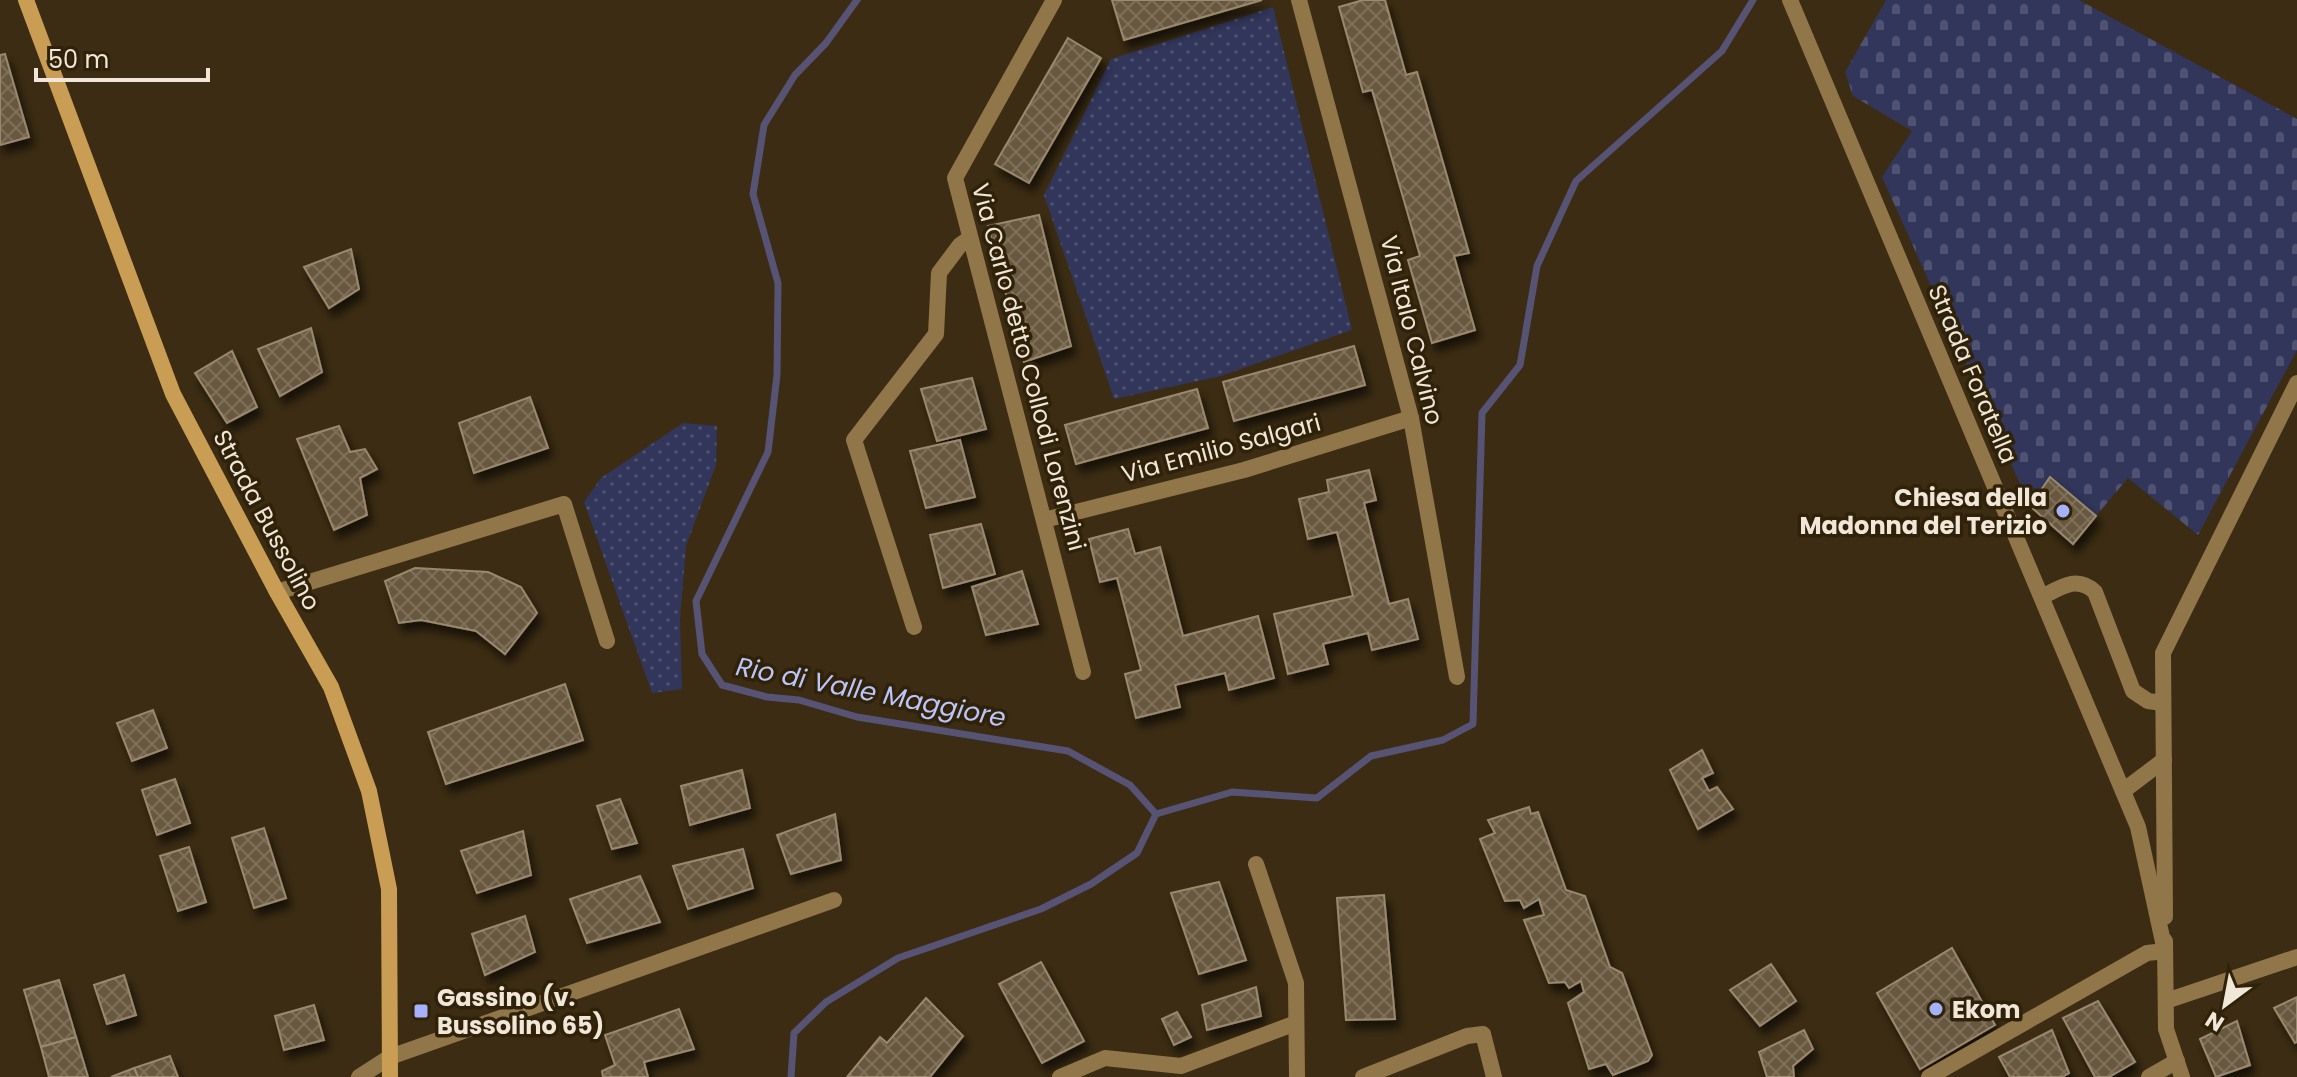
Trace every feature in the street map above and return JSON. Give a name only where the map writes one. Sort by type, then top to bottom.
[{"type":"street","name":"Strada Bussolino","points":[[26,0],[173,394],[277,592],[331,687],[369,791],[389,889],[390,1077]]},
{"type":"street","name":"Via Carlo detto Collodi Lorenzini","points":[[1054,0],[955,178],[1083,672]]},
{"type":"street","name":"Via Italo Calvino","points":[[1299,0],[1411,418],[1457,677]]},
{"type":"street","name":"Strada Foratella","points":[[1790,0],[2138,827],[2165,951]]},
{"type":"street","points":[[914,627],[854,440],[936,334],[939,273],[960,245],[970,238]]},
{"type":"street","points":[[2149,1077],[2179,1069],[2166,1029],[2163,653],[2226,518],[2297,383]]},
{"type":"street","name":"Via Emilio Salgari","points":[[1044,520],[1244,470],[1411,418]]},
{"type":"street","points":[[277,592],[564,504],[607,641]]},
{"type":"street","points":[[2042,597],[2071,582],[2086,583],[2095,592],[2133,691],[2148,701],[2163,703]]},
{"type":"street","points":[[2123,791],[2164,760]]},
{"type":"street","points":[[2138,827],[2164,802]]},
{"type":"street","points":[[1256,864],[1296,983],[1297,1077]]},
{"type":"street","points":[[359,1077],[390,1057],[834,900]]},
{"type":"street","points":[[1929,1077],[2147,953],[2165,951]]},
{"type":"street","points":[[2166,1001],[2297,957]]},
{"type":"street","points":[[1060,1077],[1105,1058],[1181,1066],[1296,1023]]},
{"type":"street","points":[[1363,1077],[1467,1036],[1483,1034],[1494,1077]]},
{"type":"green space","points":[[1886,0],[2079,0],[2297,119],[2297,350],[2198,535],[2128,478],[2096,516],[2051,477],[2030,506],[1882,177],[1912,131],[1853,96],[1845,72]]},
{"type":"green space","points":[[1273,7],[1352,330],[1221,376],[1114,399],[1044,195],[1111,59]]},
{"type":"green space","points":[[683,423],[717,426],[716,465],[686,546],[680,620],[682,689],[652,693],[584,502],[601,478]]},
{"type":"building","points":[[1112,0],[1262,0],[1124,40]]},
{"type":"building","points":[[1363,0],[1385,0],[1406,75],[1417,72],[1469,253],[1454,256],[1475,330],[1432,343],[1408,260],[1420,256],[1372,90],[1363,92],[1339,7]]},
{"type":"building","points":[[1068,38],[1101,58],[1029,183],[995,164]]},
{"type":"building","points":[[5,54],[29,137],[0,145],[0,55]]},
{"type":"building","points":[[1039,215],[1071,346],[1024,362],[988,226]]},
{"type":"building","points":[[351,249],[359,289],[329,308],[304,267]]},
{"type":"building","points":[[311,328],[322,372],[280,396],[258,349]]},
{"type":"building","points":[[1354,346],[1365,385],[1234,421],[1223,382]]},
{"type":"building","points":[[232,351],[257,407],[227,423],[195,373]]},
{"type":"building","points":[[972,378],[986,429],[937,441],[921,389]]},
{"type":"building","points":[[1197,389],[1208,428],[1076,464],[1065,425]]},
{"type":"building","points":[[530,397],[548,448],[474,473],[459,423]]},
{"type":"building","points":[[339,426],[350,452],[365,449],[377,469],[360,478],[367,515],[334,530],[297,439]]},
{"type":"building","points":[[960,440],[975,497],[926,508],[910,451]]},
{"type":"building","points":[[1369,470],[1376,500],[1364,503],[1389,604],[1408,599],[1418,639],[1372,650],[1368,633],[1323,644],[1328,664],[1288,674],[1274,614],[1353,596],[1337,532],[1308,539],[1299,499],[1329,492],[1327,480]]},
{"type":"building","name":"Chiesa della Madonna del Terizio","points":[[2050,477],[2096,516],[2073,544],[2030,506]]},
{"type":"building","points":[[981,524],[995,574],[943,588],[930,535]]},
{"type":"building","points":[[1128,529],[1135,554],[1160,547],[1183,636],[1258,616],[1274,678],[1229,690],[1225,673],[1175,685],[1180,707],[1136,718],[1125,674],[1141,670],[1117,578],[1100,582],[1089,539]]},
{"type":"building","points":[[415,568],[488,572],[521,587],[537,613],[505,654],[476,631],[421,620],[399,623],[385,581]]},
{"type":"building","points":[[1022,571],[1038,624],[986,635],[972,587]]},
{"type":"building","points":[[565,684],[583,740],[446,784],[428,732]]},
{"type":"building","points":[[153,710],[167,748],[132,761],[117,723]]},
{"type":"building","points":[[1702,750],[1713,773],[1702,778],[1709,791],[1717,787],[1733,809],[1698,829],[1670,770]]},
{"type":"building","points":[[742,770],[750,808],[690,825],[681,786]]},
{"type":"building","points":[[175,779],[190,823],[157,835],[142,790]]},
{"type":"building","points":[[620,799],[637,843],[612,849],[597,806]]},
{"type":"building","points":[[1529,807],[1531,814],[1538,812],[1566,890],[1585,896],[1610,967],[1622,973],[1652,1055],[1648,1061],[1613,1075],[1606,1064],[1589,1069],[1568,1003],[1584,992],[1581,981],[1569,988],[1565,982],[1549,983],[1524,920],[1544,915],[1539,899],[1524,908],[1520,900],[1505,901],[1480,839],[1495,833],[1488,820]]},
{"type":"building","points":[[835,814],[841,860],[791,874],[777,835]]},
{"type":"building","points":[[264,828],[286,898],[254,908],[232,838]]},
{"type":"building","points":[[523,831],[531,875],[477,893],[461,851]]},
{"type":"building","points":[[189,847],[206,902],[178,911],[160,856]]},
{"type":"building","points":[[743,849],[753,888],[688,909],[673,866]]},
{"type":"building","points":[[640,876],[660,922],[587,943],[570,899]]},
{"type":"building","points":[[1219,882],[1246,960],[1199,974],[1171,893]]},
{"type":"building","points":[[1384,895],[1395,1019],[1346,1020],[1337,898]]},
{"type":"building","points":[[525,916],[535,952],[485,975],[472,934]]},
{"type":"building","name":"Ekom","points":[[1952,948],[1995,1025],[1920,1069],[1877,993]]},
{"type":"building","points":[[1041,962],[1084,1041],[1042,1063],[999,984]]},
{"type":"building","points":[[1771,964],[1796,1001],[1760,1026],[1730,990]]},
{"type":"building","points":[[124,975],[136,1015],[107,1024],[94,985]]},
{"type":"building","points":[[59,980],[76,1037],[41,1047],[24,990]]},
{"type":"building","points":[[1256,987],[1261,1016],[1207,1030],[1202,1005]]},
{"type":"building","points":[[2297,997],[2297,1042],[2295,1043],[2274,1008]]},
{"type":"building","points":[[926,998],[963,1036],[930,1077],[847,1077],[880,1037],[887,1043]]},
{"type":"building","points":[[2098,1001],[2135,1062],[2109,1077],[2095,1077],[2063,1018]]},
{"type":"building","points":[[314,1005],[324,1040],[284,1050],[275,1016]]},
{"type":"building","points":[[679,1009],[694,1049],[644,1062],[648,1077],[603,1077],[602,1071],[615,1065],[605,1035]]},
{"type":"building","points":[[1177,1012],[1191,1037],[1174,1045],[1162,1019]]},
{"type":"building","points":[[2237,1021],[2250,1065],[2216,1077],[2200,1039]]},
{"type":"building","points":[[1804,1030],[1813,1049],[1793,1066],[1794,1077],[1767,1077],[1759,1052]]},
{"type":"building","points":[[2052,1030],[2069,1073],[2062,1077],[2010,1077],[1999,1057]]},
{"type":"building","points":[[76,1037],[88,1077],[49,1077],[41,1047]]},
{"type":"building","points":[[170,1056],[178,1077],[138,1077],[134,1068]]},
{"type":"building","points":[[134,1068],[138,1077],[111,1077]]},
{"type":"waterway","name":"Rio di Valle Maggiore","points":[[791,1077],[794,1033],[826,1002],[898,958],[1041,909],[1091,884],[1137,853],[1156,814],[1130,785],[1068,751],[857,717],[799,700],[767,697],[722,685],[702,654],[696,601],[768,452],[777,375],[778,283],[753,194],[764,125],[795,75],[826,43],[857,0]]},
{"type":"waterway","points":[[1156,814],[1232,792],[1317,798],[1371,756],[1443,740],[1473,724],[1482,413],[1520,365],[1537,266],[1576,181],[1722,51],[1753,0]]},
{"type":"place","name":"Chiesa della Madonna del Terizio","points":[[2063,511]]},
{"type":"place","name":"Ekom","points":[[1936,1009]]},
{"type":"place","name":"Gassino (v. Bussolino 65)","points":[[421,1011]]}]
